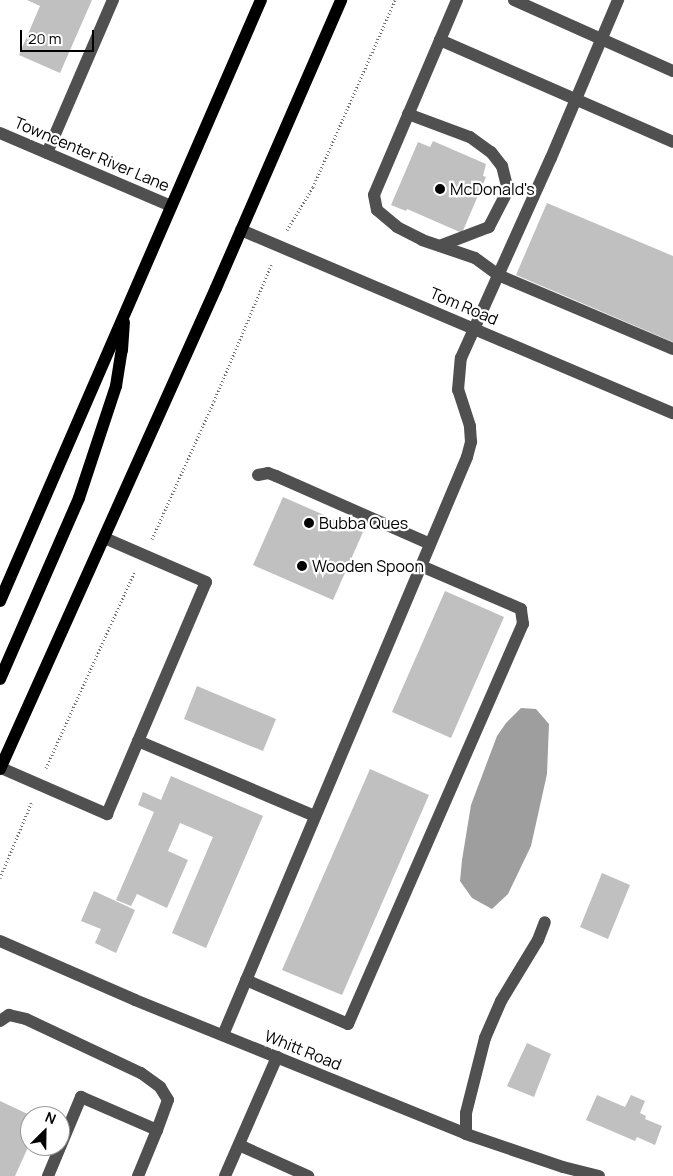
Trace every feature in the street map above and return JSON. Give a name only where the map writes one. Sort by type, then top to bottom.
[{"type":"main road","points":[[0,600],[261,0]]},
{"type":"main road","points":[[0,768],[105,538],[340,0]]},
{"type":"main road","points":[[0,680],[82,488],[116,386],[122,350],[124,315]]},
{"type":"street","points":[[47,153],[113,0]]},
{"type":"street","points":[[457,0],[374,195],[376,210],[397,227],[422,240],[442,245],[475,258],[498,275],[673,349]]},
{"type":"street","points":[[514,0],[673,71]]},
{"type":"street","points":[[223,1035],[467,457],[471,442],[470,426],[458,390],[461,358],[576,100],[618,0]]},
{"type":"street","points":[[440,40],[673,142]]},
{"type":"street","points":[[408,114],[470,138],[491,152],[502,166],[508,190],[489,227],[442,245]]},
{"type":"street","name":"Towncenter River Lane","points":[[0,133],[171,206]]},
{"type":"street","name":"Tom Road","points":[[241,230],[673,413]]},
{"type":"street","points":[[258,475],[268,473],[276,476],[430,544]]},
{"type":"street","points":[[0,768],[107,814],[206,582],[105,538]]},
{"type":"street","points":[[246,980],[348,1024],[523,624],[521,609],[421,566]]},
{"type":"street","points":[[138,741],[315,816]]},
{"type":"street","points":[[466,1134],[466,1113],[485,1038],[501,1001],[538,940],[544,922]]},
{"type":"street","name":"Whitt Road","points":[[0,942],[466,1134],[563,1167],[599,1176]]},
{"type":"street","points":[[0,1021],[9,1015],[26,1019],[141,1073],[160,1086],[168,1100],[138,1176]]},
{"type":"street","points":[[226,1176],[277,1057]]},
{"type":"street","points":[[48,1176],[81,1097],[157,1130]]},
{"type":"street","points":[[239,1145],[308,1176]]},
{"type":"path","points":[[287,228],[313,187],[395,0]]},
{"type":"path","points":[[153,537],[214,401],[270,268]]},
{"type":"path","points":[[46,767],[134,573]]},
{"type":"path","points":[[0,878],[34,796]]},
{"type":"shaded area","points":[[521,708],[536,709],[549,724],[547,774],[531,846],[508,894],[492,909],[472,898],[460,881],[462,860],[471,805],[497,736],[506,723]]},
{"type":"building","points":[[27,0],[92,0],[60,73],[19,55],[40,6]]},
{"type":"building","points":[[433,141],[486,164],[483,176],[486,177],[462,233],[407,209],[406,211],[391,205],[418,142],[430,147]]},
{"type":"building","points":[[547,203],[673,256],[673,342],[516,275]]},
{"type":"building","points":[[283,497],[363,532],[333,600],[253,565]]},
{"type":"building","points":[[445,591],[504,617],[451,738],[392,712]]},
{"type":"building","points":[[197,686],[276,719],[263,751],[184,719]]},
{"type":"building","points":[[370,769],[429,795],[342,995],[282,970]]},
{"type":"building","points":[[171,776],[263,816],[206,948],[172,933],[213,837],[180,823],[168,851],[188,860],[167,908],[137,894],[131,906],[116,900],[154,812],[138,805],[143,792],[161,800]]},
{"type":"building","points":[[602,873],[630,885],[608,939],[580,927]]},
{"type":"building","points":[[94,891],[135,910],[116,953],[95,943],[101,929],[81,921]]},
{"type":"building","points":[[527,1043],[551,1054],[534,1097],[507,1086]]},
{"type":"building","points":[[597,1095],[625,1107],[631,1095],[645,1101],[640,1113],[646,1116],[645,1119],[662,1126],[655,1145],[637,1137],[635,1141],[586,1120]]},
{"type":"building","points":[[0,1101],[20,1110],[20,1156],[24,1156],[15,1176],[0,1176]]},
{"type":"place","name":"McDonald's","points":[[440,189]]},
{"type":"place","name":"Bubba Ques","points":[[309,523]]},
{"type":"place","name":"Wooden Spoon","points":[[302,566]]}]
